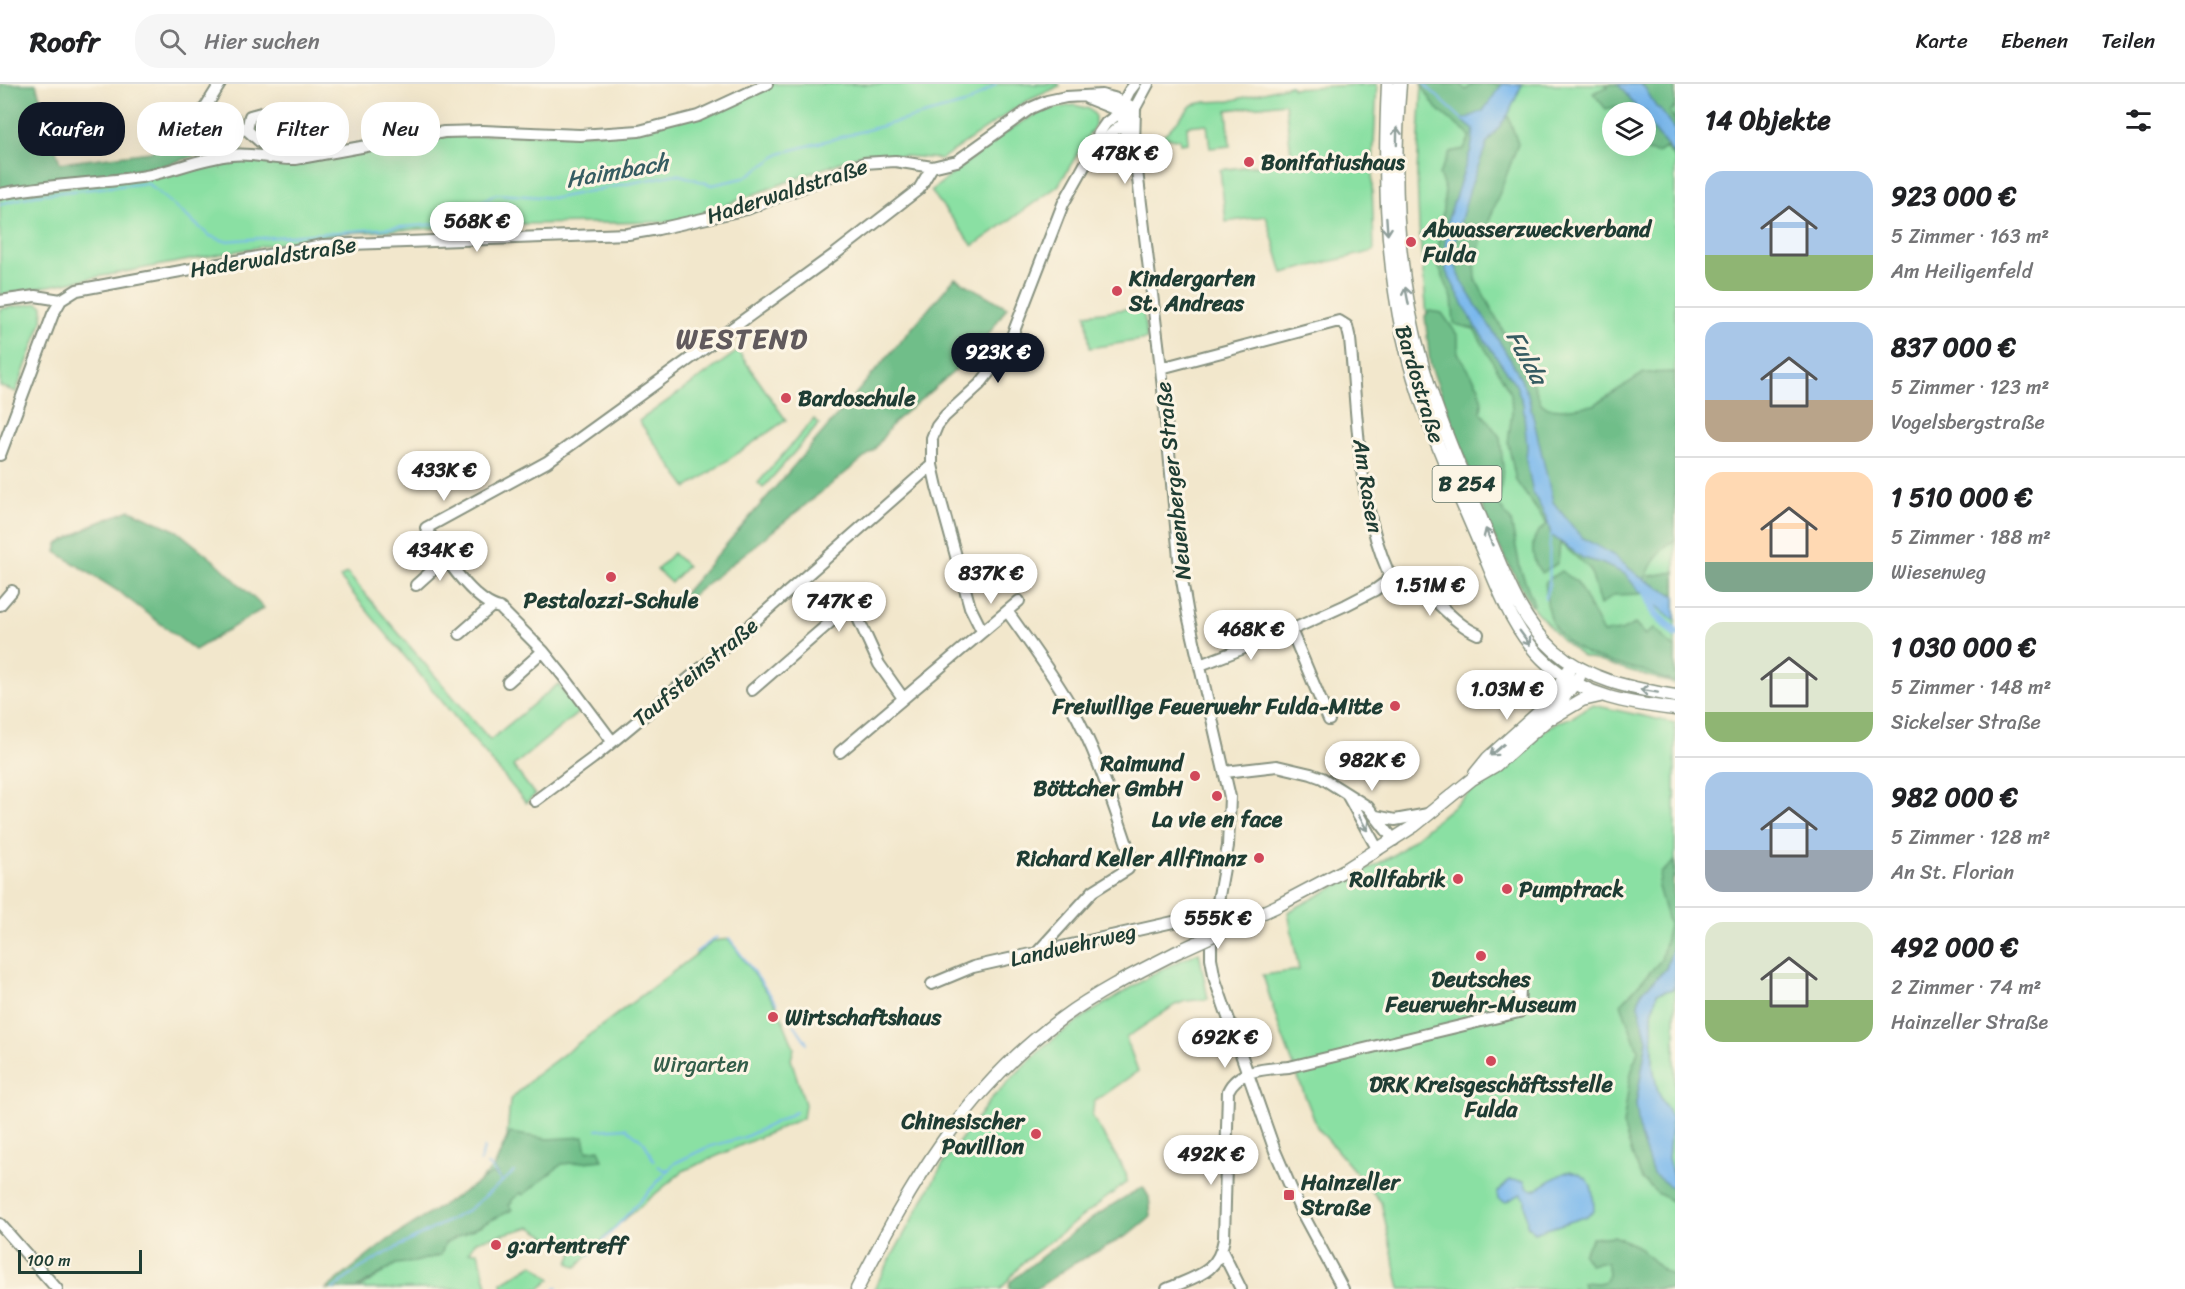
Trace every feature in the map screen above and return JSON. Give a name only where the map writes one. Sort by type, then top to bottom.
[{"type":"main road","name":"Bardostraße","points":[[1388,84],[1385,162],[1389,255],[1403,338],[1411,369],[1440,450],[1513,620],[1543,660],[1570,680],[1601,696],[1626,703],[1675,709]]},
{"type":"main road","name":"Bardostraße","points":[[1400,84],[1396,205],[1403,272],[1415,335],[1449,440],[1510,587],[1533,627],[1558,654],[1600,679],[1675,696]]},
{"type":"main road","points":[[1547,720],[1578,667]]},
{"type":"main road","points":[[1472,779],[1488,758],[1547,705],[1570,680]]},
{"type":"main road","points":[[857,1289],[894,1218],[927,1162],[965,1110],[991,1079],[1023,1049],[1063,1017],[1117,983],[1311,888],[1378,850],[1472,779],[1496,765],[1547,720],[1580,701],[1601,696]]},
{"type":"street","points":[[220,84],[198,119],[202,124],[212,127],[247,130],[265,146],[269,158]]},
{"type":"street","points":[[0,194],[32,188],[145,176],[230,155],[255,154],[269,158],[295,159],[444,132],[483,131],[580,135],[639,131],[698,116],[767,84]]},
{"type":"street","points":[[982,631],[970,607],[932,465],[932,438],[937,426],[980,384],[1007,349],[1063,204],[1091,154],[1109,135],[1123,113],[1128,91],[1135,84]]},
{"type":"street","points":[[1135,113],[1148,84]]},
{"type":"street","points":[[612,741],[543,651],[500,608],[492,606],[457,573],[445,559],[426,528],[547,462],[897,207],[919,189],[932,167],[957,160],[1031,108],[1047,101],[1066,97],[1102,95],[1114,98],[1123,113]]},
{"type":"street","points":[[1123,113],[1135,113]]},
{"type":"street","points":[[1123,113],[1135,113]]},
{"type":"street","name":"Neuenberger Straße","points":[[1123,113],[1127,135],[1134,146]]},
{"type":"street","name":"Neuenberger Straße","points":[[1135,113],[1134,146],[1161,368],[1181,573],[1188,615],[1230,797],[1228,846],[1211,940],[1211,958],[1215,980],[1271,1141],[1293,1194],[1343,1289]]},
{"type":"street","points":[[247,130],[250,116],[256,114]]},
{"type":"street","name":"Haderwaldstraße","points":[[61,300],[77,290],[323,245],[628,234],[747,208],[864,163],[895,161],[932,167]]},
{"type":"street","points":[[0,301],[35,296],[61,300],[53,314],[0,455]]},
{"type":"street","name":"Am Rasen","points":[[1161,368],[1339,321],[1347,326],[1366,495],[1379,548],[1389,574]]},
{"type":"street","name":"Taufsteinstraße","points":[[535,801],[708,663],[932,465]]},
{"type":"street","points":[[416,585],[445,559]]},
{"type":"street","points":[[1200,665],[1291,630],[1375,590],[1386,582],[1389,574],[1408,578],[1465,629],[1478,634]]},
{"type":"street","points":[[0,605],[12,591]]},
{"type":"street","points":[[840,752],[1019,601]]},
{"type":"street","points":[[460,634],[492,606]]},
{"type":"street","points":[[752,690],[842,612],[851,610],[857,616],[879,664],[903,699]]},
{"type":"street","points":[[1007,611],[1072,708],[1094,754],[1132,859],[1128,868],[1093,891],[1035,955]]},
{"type":"street","points":[[1291,630],[1329,720]]},
{"type":"street","points":[[508,682],[543,651]]},
{"type":"street","points":[[1225,772],[1258,767],[1289,767],[1322,778],[1363,804],[1376,816],[1394,840]]},
{"type":"street","points":[[1348,796],[1378,850]]},
{"type":"street","points":[[1376,816],[1395,820],[1428,814]]},
{"type":"street","name":"Landwehrweg","points":[[932,984],[974,967],[1156,926],[1216,916]]},
{"type":"street","points":[[1167,1289],[1213,1267],[1222,1251],[1228,1091],[1234,1080],[1248,1074],[1289,1067],[1519,1012],[1520,988]]},
{"type":"street","points":[[0,1224],[57,1289]]},
{"type":"street","points":[[1222,1251],[1241,1289]]},
{"type":"green space","points":[[0,84],[36,84],[41,102],[18,102],[18,156],[58,156],[60,163],[137,154],[137,156],[196,156],[158,167],[0,188]]},
{"type":"green space","points":[[768,84],[1059,84],[1060,86],[1025,102],[941,159],[865,153],[675,222],[518,224],[345,233],[0,295],[0,197],[120,179],[232,156],[349,156],[349,148],[361,146],[361,156],[440,156],[440,136],[597,133],[652,126],[709,109]]},
{"type":"green space","points":[[1377,84],[1372,182],[1374,251],[1283,273],[1266,216],[1226,222],[1220,170],[1292,161],[1285,103],[1227,110],[1230,146],[1210,148],[1207,124],[1187,126],[1188,143],[1180,144],[1180,140],[1167,137],[1157,146],[1159,159],[1143,162],[1142,153],[1169,130],[1192,105],[1230,101],[1291,85],[1292,88]]},
{"type":"green space","points":[[1421,84],[1459,84],[1466,90],[1473,84],[1522,84],[1508,115],[1518,144],[1475,259],[1476,280],[1521,364],[1531,377],[1541,403],[1548,408],[1563,409],[1594,405],[1644,373],[1675,372],[1675,540],[1657,556],[1640,594],[1614,595],[1600,605],[1590,569],[1560,543],[1558,563],[1542,573],[1536,565],[1534,540],[1547,524],[1516,481],[1508,443],[1512,412],[1511,394],[1474,329],[1454,324],[1452,298],[1437,263],[1445,190],[1439,174],[1450,152],[1464,149],[1470,136],[1436,108]]},
{"type":"green space","points":[[1422,84],[1675,84],[1675,684],[1582,656],[1561,639],[1535,610],[1495,535],[1431,361],[1419,227],[1417,173]]},
{"type":"green space","points":[[1605,84],[1675,84],[1675,106],[1670,112],[1675,121],[1675,159],[1666,148],[1656,153],[1656,102],[1602,102],[1602,104],[1593,93],[1607,87]]},
{"type":"green space","points":[[1075,105],[1089,109],[1095,115],[1095,125],[1058,186],[973,246],[931,191],[998,138],[1026,120],[1048,110]]},
{"type":"green space","points":[[256,121],[256,137],[251,133],[253,123]]},
{"type":"green space","points":[[955,278],[1007,307],[976,353],[893,423],[874,450],[679,606],[676,603]]},
{"type":"green space","points":[[38,303],[43,306],[42,322],[16,392],[0,386],[0,309]]},
{"type":"green space","points":[[1143,307],[1147,339],[1090,348],[1086,314]]},
{"type":"green space","points":[[1429,311],[1442,313],[1458,336],[1458,353],[1479,387],[1481,412],[1500,437],[1503,467],[1499,505],[1511,521],[1520,568],[1534,604],[1531,606],[1494,537],[1430,364],[1425,316]]},
{"type":"green space","points":[[738,351],[786,420],[687,488],[639,421]]},
{"type":"green space","points":[[814,419],[819,424],[763,488],[758,483]]},
{"type":"green space","points":[[130,510],[177,531],[218,564],[264,608],[195,650],[118,591],[56,552],[58,544],[95,524]]},
{"type":"green space","points":[[673,553],[687,566],[671,583],[657,570]]},
{"type":"green space","points":[[1561,571],[1577,582],[1603,633],[1621,631],[1635,624],[1645,635],[1654,628],[1675,648],[1675,682],[1591,656],[1569,643],[1552,623],[1545,582]]},
{"type":"green space","points":[[1675,572],[1675,595],[1648,583],[1650,576]]},
{"type":"green space","points":[[347,573],[490,740],[558,684],[579,712],[513,766],[535,795],[526,803],[340,578]]},
{"type":"green space","points":[[1593,705],[1675,723],[1675,877],[1673,880],[1675,940],[1666,969],[1641,993],[1638,1004],[1647,1040],[1636,1104],[1668,1158],[1672,1119],[1658,1092],[1653,1067],[1652,1014],[1657,993],[1673,989],[1675,985],[1675,1289],[1400,1289],[1381,1202],[1317,1127],[1280,1030],[1263,975],[1299,970],[1288,912],[1394,855],[1550,726],[1573,717]]},
{"type":"green space","points":[[1675,861],[1673,880],[1675,940],[1666,969],[1641,993],[1638,1004],[1647,1040],[1636,1104],[1674,1180],[1671,1169],[1675,1172],[1675,1203],[1657,1193],[1642,1179],[1623,1125],[1630,1077],[1638,1050],[1621,1004],[1661,960],[1669,925],[1658,887],[1661,873]]},
{"type":"green space","name":"Wirgarten","points":[[729,939],[777,1006],[794,1048],[791,1059],[805,1104],[803,1118],[683,1171],[613,1229],[577,1267],[569,1263],[573,1253],[531,1227],[476,1241],[469,1252],[478,1252],[488,1289],[359,1289],[396,1264],[494,1167],[507,1137],[510,1100],[536,1075],[714,941]]},
{"type":"green space","points":[[1199,952],[1208,999],[1186,1001],[1175,1005],[1126,1038],[1138,1071],[1094,1102],[1092,1116],[1126,1173],[1127,1182],[1022,1263],[1001,1289],[874,1289],[944,1162],[992,1098],[1044,1046],[1088,1014],[1160,970]]},
{"type":"green space","points":[[510,1133],[548,1139],[584,1137],[587,1151],[599,1149],[603,1160],[562,1164],[523,1195],[521,1193],[511,1201],[509,1205],[512,1210],[445,1243],[441,1255],[396,1264],[356,1289],[326,1289],[388,1240],[493,1173],[502,1181],[494,1169]]},
{"type":"green space","points":[[1143,1187],[1149,1197],[1151,1216],[1128,1235],[1073,1264],[1036,1289],[1009,1289],[1010,1282],[1074,1231]]},
{"type":"green space","points":[[1614,1236],[1637,1246],[1664,1271],[1675,1277],[1675,1289],[1584,1289],[1582,1282],[1606,1281],[1609,1272],[1607,1263],[1600,1262],[1590,1265],[1583,1254],[1592,1238]]},
{"type":"green space","points":[[533,1264],[551,1279],[539,1289],[503,1289],[502,1283]]},
{"type":"water","points":[[1502,84],[1522,84],[1508,115],[1487,143],[1470,188],[1455,241],[1455,265],[1465,288],[1516,369],[1528,395],[1553,502],[1581,537],[1613,555],[1640,577],[1675,596],[1675,621],[1638,590],[1625,574],[1583,558],[1551,535],[1547,519],[1533,493],[1526,460],[1523,404],[1516,385],[1475,326],[1446,271],[1445,246],[1448,219],[1471,149],[1474,130],[1462,120],[1483,111]]},
{"type":"water","points":[[1618,84],[1640,84],[1653,102],[1632,102]]},
{"type":"water","points":[[1656,107],[1660,109],[1675,130],[1675,156],[1656,132]]},
{"type":"water","points":[[1675,940],[1675,985],[1673,989],[1657,993],[1652,1014],[1653,1067],[1658,1092],[1672,1119],[1668,1158],[1674,1189],[1653,1174],[1640,1136],[1636,1104],[1647,1040],[1638,1004],[1641,993],[1666,969]]},
{"type":"water","points":[[1570,1171],[1584,1177],[1591,1185],[1594,1211],[1588,1216],[1534,1233],[1527,1225],[1525,1199],[1521,1194],[1506,1202],[1498,1199],[1497,1193],[1510,1180],[1524,1181],[1527,1188],[1534,1190]]},
{"type":"waterway","name":"Haimbach","points":[[0,204],[35,195],[147,183],[210,236],[225,241],[439,224],[496,194],[556,198],[677,174],[712,185],[744,178],[780,154],[968,103],[996,84]]},
{"type":"waterway","name":"Haimbach","points":[[1424,84],[1464,121]]},
{"type":"waterway","points":[[1545,598],[1549,583],[1550,543],[1553,534]]},
{"type":"waterway","points":[[1647,591],[1655,613],[1675,633]]},
{"type":"waterway","points":[[696,952],[717,937]]},
{"type":"waterway","points":[[729,938],[777,1004]]},
{"type":"waterway","points":[[794,1024],[807,1043]]},
{"type":"waterway","points":[[589,1256],[675,1163],[708,1147],[745,1137],[796,1112]]},
{"type":"waterway","points":[[597,1130],[626,1128],[644,1142],[654,1161]]},
{"type":"waterway","points":[[480,1162],[484,1148]]},
{"type":"waterway","points":[[487,1165],[502,1182]]},
{"type":"waterway","points":[[658,1166],[664,1170],[669,1169]]},
{"type":"waterway","points":[[333,1289],[356,1271],[390,1251],[467,1211],[514,1172]]},
{"type":"place","name":"Bonifatiushaus","points":[[1249,162]]},
{"type":"place","name":"Abwasserzweckverband Fulda","points":[[1411,242]]},
{"type":"place","name":"Kindergarten St. Andreas","points":[[1117,291]]},
{"type":"place","name":"Bardoschule","points":[[786,398]]},
{"type":"place","name":"Pestalozzi-Schule","points":[[611,577]]},
{"type":"place","name":"Freiwillige Feuerwehr Fulda-Mitte","points":[[1395,706]]},
{"type":"place","name":"Raimund Böttcher GmbH","points":[[1195,776]]},
{"type":"place","name":"La vie en face","points":[[1217,796]]},
{"type":"place","name":"Richard Keller Allfinanz","points":[[1259,858]]},
{"type":"place","name":"Rollfabrik","points":[[1458,879]]},
{"type":"place","name":"Pumptrack","points":[[1507,889]]},
{"type":"place","name":"Deutsches Feuerwehr-Museum","points":[[1481,956]]},
{"type":"place","name":"Wirtschaftshaus","points":[[773,1017]]},
{"type":"place","name":"DRK Kreisgeschäftsstelle Fulda","points":[[1491,1061]]},
{"type":"place","name":"Chinesischer Pavillion","points":[[1036,1134]]},
{"type":"place","name":"Hainzeller Straße","points":[[1289,1195]]},
{"type":"place","name":"g:artentreff","points":[[496,1245]]},
{"type":"district","name":"WESTEND","points":[[742,338]]},
{"type":"water label","name":"Fulda","points":[[1527,357]]}]
